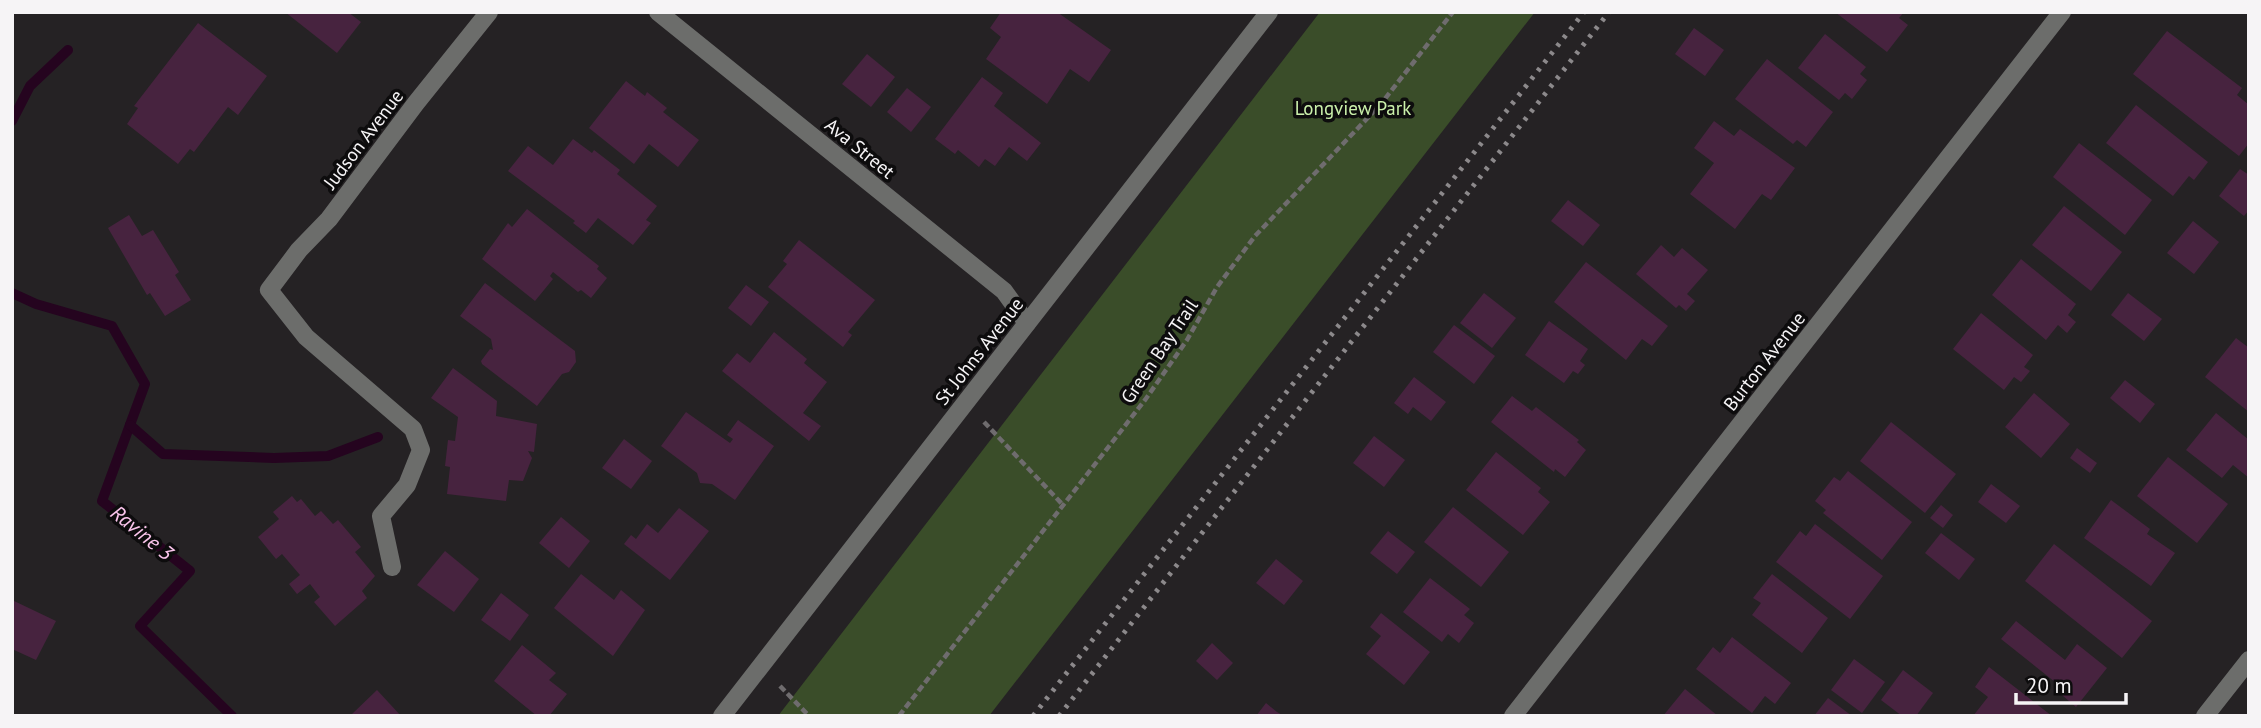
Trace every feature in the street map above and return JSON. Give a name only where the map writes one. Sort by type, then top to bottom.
[{"type":"street","name":"Judson Avenue","points":[[392,567],[380,516],[407,485],[421,450],[413,429],[306,337],[270,290],[299,250],[329,219],[416,103],[489,12]]},
{"type":"street","name":"Ava Street","points":[[658,12],[1004,291],[1027,323]]},
{"type":"street","name":"St Johns Avenue","points":[[722,716],[1269,12]]},
{"type":"street","name":"Burton Avenue","points":[[1513,716],[2062,12]]},
{"type":"street","points":[[2205,716],[2249,660]]},
{"type":"path","name":"Green Bay Trail","points":[[899,716],[1152,390],[1187,340],[1217,288],[1255,236],[1380,105],[1452,12]]},
{"type":"path","points":[[966,403],[1063,505]]},
{"type":"path","points":[[761,666],[809,716]]},
{"type":"green space","name":"Longview Park","points":[[1320,12],[1535,12],[989,716],[778,716]]},
{"type":"building","points":[[285,12],[348,12],[361,22],[337,53]]},
{"type":"building","points":[[1001,12],[1057,12],[1111,50],[1089,82],[1070,69],[1047,104],[986,59],[1001,37],[990,28]]},
{"type":"building","points":[[1835,12],[1904,12],[1899,18],[1908,25],[1887,52]]},
{"type":"building","points":[[198,23],[267,76],[238,115],[228,107],[194,152],[190,149],[178,164],[127,124],[138,108],[134,106]]},
{"type":"building","points":[[1694,28],[1724,50],[1705,76],[1675,54]]},
{"type":"building","points":[[2167,31],[2242,88],[2237,95],[2249,105],[2249,143],[2239,156],[2133,74]]},
{"type":"building","points":[[1825,34],[1866,67],[1860,74],[1867,80],[1852,99],[1845,93],[1839,100],[1798,68]]},
{"type":"building","points":[[867,54],[895,77],[871,107],[842,84]]},
{"type":"building","points":[[1767,59],[1833,112],[1806,147],[1797,140],[1793,144],[1735,99]]},
{"type":"building","points":[[982,77],[1003,93],[994,106],[1041,143],[1027,161],[1009,147],[995,166],[985,159],[979,167],[958,150],[955,154],[935,139]]},
{"type":"building","points":[[626,81],[645,96],[647,92],[667,108],[663,112],[699,140],[678,167],[649,144],[634,164],[589,128]]},
{"type":"building","points":[[907,88],[931,107],[911,132],[887,112]]},
{"type":"building","points":[[2136,105],[2208,162],[2194,180],[2189,176],[2173,196],[2106,143]]},
{"type":"building","points":[[1714,121],[1734,136],[1740,129],[1795,168],[1771,200],[1762,194],[1735,229],[1690,194],[1714,163],[1694,148]]},
{"type":"building","points":[[573,139],[592,153],[594,150],[620,170],[617,174],[657,206],[646,220],[651,223],[633,245],[598,218],[586,233],[573,223],[575,221],[508,171],[528,146],[553,165]]},
{"type":"building","points":[[2079,143],[2152,200],[2125,235],[2053,177]]},
{"type":"building","points":[[2240,169],[2249,175],[2249,210],[2244,216],[2219,196]]},
{"type":"building","points":[[1568,200],[1600,225],[1583,246],[1551,221]]},
{"type":"building","points":[[2064,206],[2122,252],[2091,291],[2032,245]]},
{"type":"building","points":[[527,209],[599,266],[597,269],[607,278],[591,298],[581,290],[578,292],[553,272],[550,276],[553,279],[535,301],[482,259],[508,223],[512,227]]},
{"type":"building","points":[[129,215],[142,236],[153,230],[179,272],[175,275],[191,300],[165,316],[150,293],[147,295],[108,228]]},
{"type":"building","points":[[2193,221],[2219,242],[2194,274],[2167,253]]},
{"type":"building","points":[[799,240],[875,300],[848,332],[852,335],[843,347],[768,287],[787,264],[783,261]]},
{"type":"building","points":[[1661,245],[1674,257],[1682,248],[1708,270],[1687,294],[1695,301],[1686,311],[1679,305],[1676,308],[1636,274]]},
{"type":"building","points":[[2021,259],[2076,304],[2068,315],[2076,322],[2067,333],[2058,325],[2046,340],[1992,295]]},
{"type":"building","points":[[1586,262],[1668,326],[1652,346],[1642,339],[1626,360],[1554,302]]},
{"type":"building","points":[[485,283],[575,351],[576,362],[569,372],[562,374],[537,406],[482,364],[481,361],[490,349],[493,350],[491,339],[460,316]]},
{"type":"building","points":[[746,285],[769,302],[751,326],[728,308]]},
{"type":"building","points":[[1484,293],[1516,318],[1492,348],[1460,323]]},
{"type":"building","points":[[2128,293],[2162,319],[2144,341],[2111,315]]},
{"type":"building","points":[[1981,313],[2033,355],[2024,367],[2030,371],[2021,382],[2014,377],[2004,390],[1953,349]]},
{"type":"building","points":[[1549,321],[1588,349],[1580,361],[1585,365],[1578,374],[1573,371],[1564,383],[1525,355]]},
{"type":"building","points":[[1454,325],[1495,356],[1474,384],[1433,352]]},
{"type":"building","points":[[774,332],[807,359],[804,363],[827,382],[803,413],[821,426],[809,441],[722,371],[737,353],[750,363]]},
{"type":"building","points":[[2236,338],[2249,348],[2249,412],[2205,377]]},
{"type":"building","points":[[453,368],[497,401],[496,416],[537,424],[534,452],[528,451],[532,458],[523,481],[509,480],[506,501],[447,494],[450,467],[445,466],[448,440],[455,441],[458,417],[431,398]]},
{"type":"building","points":[[1414,377],[1446,402],[1431,421],[1413,407],[1408,414],[1394,403]]},
{"type":"building","points":[[2125,380],[2155,404],[2140,423],[2110,398]]},
{"type":"building","points":[[2034,393],[2070,424],[2041,458],[2005,427]]},
{"type":"building","points":[[1512,396],[1532,411],[1536,407],[1579,440],[1577,442],[1586,450],[1565,477],[1555,469],[1554,472],[1491,422]]},
{"type":"building","points":[[686,412],[730,443],[733,439],[727,435],[738,420],[774,446],[735,500],[712,484],[700,483],[697,473],[661,446]]},
{"type":"building","points":[[2216,413],[2249,440],[2249,478],[2233,465],[2222,478],[2186,450]]},
{"type":"building","points":[[1891,422],[1956,474],[1925,513],[1860,461]]},
{"type":"building","points":[[1374,436],[1405,460],[1384,487],[1353,463]]},
{"type":"building","points":[[624,439],[652,461],[631,489],[602,468]]},
{"type":"building","points":[[2077,448],[2097,463],[2090,473],[2070,458]]},
{"type":"building","points":[[1496,452],[1541,488],[1538,492],[1550,502],[1523,535],[1466,490]]},
{"type":"building","points":[[2168,457],[2228,504],[2197,543],[2137,496]]},
{"type":"building","points":[[1848,471],[1912,522],[1882,560],[1823,513],[1826,510],[1815,501],[1834,477],[1840,481]]},
{"type":"building","points":[[1991,484],[2020,506],[2006,523],[1978,502]]},
{"type":"building","points":[[292,496],[297,502],[301,499],[315,516],[321,511],[333,524],[338,520],[361,547],[355,552],[375,576],[362,591],[367,598],[335,626],[314,602],[320,597],[310,584],[297,594],[289,584],[300,575],[282,554],[276,559],[258,537],[279,519],[273,512]]},
{"type":"building","points":[[2111,500],[2150,529],[2147,534],[2175,553],[2151,586],[2084,538]]},
{"type":"building","points":[[1941,505],[1953,515],[1943,528],[1930,518]]},
{"type":"building","points":[[1453,507],[1509,552],[1481,587],[1424,542]]},
{"type":"building","points":[[679,508],[709,531],[670,580],[624,544],[631,535],[636,539],[647,524],[658,533]]},
{"type":"building","points":[[561,517],[590,541],[569,568],[539,543]]},
{"type":"building","points":[[1815,524],[1883,576],[1850,619],[1776,562],[1800,531],[1806,536]]},
{"type":"building","points":[[1388,531],[1415,552],[1397,574],[1370,553]]},
{"type":"building","points":[[1941,533],[1975,559],[1959,580],[1925,553]]},
{"type":"building","points":[[2054,544],[2152,621],[2122,658],[2025,581]]},
{"type":"building","points":[[445,551],[479,579],[454,612],[417,585]]},
{"type":"building","points":[[1276,559],[1303,581],[1284,605],[1256,583]]},
{"type":"building","points":[[581,574],[614,600],[621,590],[645,610],[613,656],[554,608]]},
{"type":"building","points":[[1772,574],[1828,618],[1802,653],[1752,615],[1761,603],[1753,598]]},
{"type":"building","points":[[1430,578],[1470,609],[1464,615],[1474,623],[1459,643],[1448,634],[1442,642],[1403,612]]},
{"type":"building","points":[[501,593],[529,615],[510,641],[481,620]]},
{"type":"building","points":[[12,600],[56,621],[36,660],[12,649]]},
{"type":"building","points":[[1381,613],[1430,652],[1404,685],[1366,654],[1381,636],[1370,627]]},
{"type":"building","points":[[2016,621],[2065,660],[2077,644],[2107,668],[2076,707],[2056,690],[2060,686],[2001,639]]},
{"type":"building","points":[[1732,637],[1791,683],[1775,704],[1765,696],[1752,713],[1696,669],[1713,647],[1720,653]]},
{"type":"building","points":[[1212,643],[1233,663],[1217,680],[1196,661]]},
{"type":"building","points":[[522,645],[556,673],[549,680],[567,694],[549,716],[537,716],[494,681]]},
{"type":"building","points":[[1854,659],[1885,682],[1862,713],[1831,690]]},
{"type":"building","points":[[1989,667],[2052,716],[1973,716],[1988,697],[1975,687]]},
{"type":"building","points":[[1903,670],[1933,693],[1916,716],[1902,716],[1881,700]]},
{"type":"building","points":[[1685,689],[1718,716],[1663,716]]},
{"type":"building","points":[[377,690],[401,716],[350,716]]},
{"type":"building","points":[[1828,698],[1852,716],[1814,716]]},
{"type":"building","points":[[1266,703],[1277,712],[1284,716],[1256,716]]},
{"type":"waterway","points":[[12,121],[30,86],[68,50]]},
{"type":"waterway","name":"Ravine 3","points":[[12,293],[36,304],[112,326],[145,384],[102,501],[190,571],[140,626],[232,716]]},
{"type":"waterway","points":[[130,425],[163,454],[274,458],[328,456],[378,437]]},
{"type":"railway","points":[[1033,716],[1584,12]]},
{"type":"railway","points":[[1059,716],[1609,12]]}]
